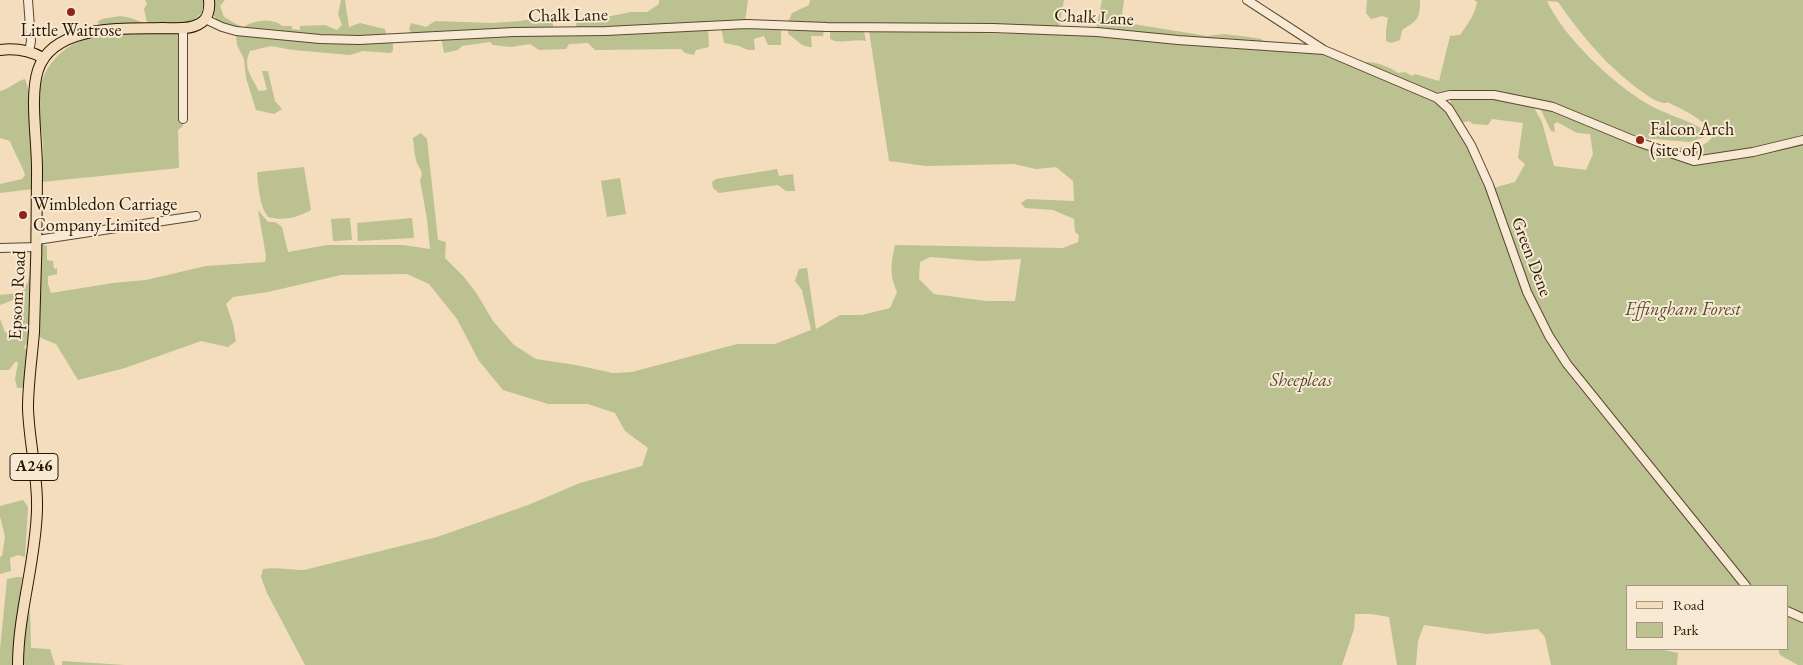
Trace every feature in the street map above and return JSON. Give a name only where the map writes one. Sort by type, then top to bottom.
[{"type":"main road","points":[[0,50],[20,50],[43,58],[55,45],[75,36],[93,32],[184,28],[200,24],[205,19],[208,13],[209,0]]},
{"type":"main road","name":"Epsom Road","points":[[18,665],[19,644],[35,540],[37,514],[37,494],[28,409],[34,332],[37,243],[35,96],[38,70],[43,58]]},
{"type":"street","points":[[28,0],[31,41],[29,52]]},
{"type":"street","name":"Green Dene","points":[[1247,0],[1324,50],[1437,98],[1449,109],[1471,145],[1489,185],[1527,292],[1549,336],[1566,364],[1745,585]]},
{"type":"street","name":"Chalk Lane","points":[[205,19],[236,31],[359,40],[514,32],[606,31],[747,24],[827,27],[993,28],[1097,32],[1178,40],[1324,50]]},
{"type":"street","points":[[183,118],[184,28]]},
{"type":"street","points":[[1437,98],[1450,95],[1494,95],[1553,107],[1638,142],[1694,161],[1753,152],[1803,140]]},
{"type":"street","points":[[0,248],[196,216]]},
{"type":"street","points":[[1788,611],[1803,618]]},
{"type":"green space","points":[[145,0],[205,0],[205,2],[203,12],[188,25],[151,25],[147,22],[144,9],[147,3]]},
{"type":"green space","points":[[213,0],[225,0],[220,6],[224,17],[244,27],[253,23],[269,21],[282,26],[292,26],[292,29],[300,30],[300,26],[325,25],[337,30],[342,25],[338,14],[341,0],[345,0],[349,27],[360,23],[385,29],[386,34],[383,37],[347,38],[241,30],[220,24],[214,16]]},
{"type":"green space","points":[[659,0],[748,0],[745,21],[577,30],[576,23],[586,16],[606,17],[631,12],[647,12],[659,4]]},
{"type":"green space","points":[[810,0],[1064,0],[1059,27],[869,23],[843,25],[788,22],[792,13],[809,5]]},
{"type":"green space","points":[[1102,0],[1124,0],[1121,22],[1207,36],[1224,34],[1249,37],[1261,39],[1268,44],[1096,29]]},
{"type":"green space","points":[[1367,0],[1420,0],[1419,15],[1415,21],[1402,30],[1400,40],[1391,43],[1386,41],[1388,18],[1382,16],[1371,19],[1366,13]]},
{"type":"green space","name":"Effingham Forest","points":[[1474,0],[1803,0],[1803,614],[1788,608],[1788,585],[1748,585],[1568,357],[1546,323],[1522,274],[1493,188],[1515,182],[1525,164],[1518,158],[1523,123],[1492,119],[1488,125],[1473,124],[1469,121],[1462,122],[1453,113],[1450,100],[1451,97],[1494,97],[1533,106],[1542,122],[1554,166],[1586,170],[1593,154],[1590,134],[1577,133],[1557,122],[1554,124],[1555,132],[1551,131],[1541,110],[1543,107],[1694,158],[1660,145],[1682,148],[1697,147],[1709,141],[1713,135],[1711,130],[1682,109],[1668,102],[1664,103],[1651,98],[1631,84],[1608,63],[1558,2],[1547,1],[1564,29],[1590,58],[1618,84],[1659,110],[1699,127],[1705,132],[1705,137],[1689,142],[1642,138],[1551,104],[1494,93],[1440,97],[1365,65],[1367,62],[1375,63],[1398,73],[1405,72],[1412,76],[1415,74],[1439,81],[1450,36],[1460,35],[1473,16],[1477,2]]},
{"type":"green space","points":[[120,16],[144,23],[103,26],[97,22],[102,19]]},
{"type":"green space","points":[[550,16],[554,20],[552,30],[412,34],[409,29],[411,23],[426,27],[435,21],[491,23]]},
{"type":"green space","points":[[721,27],[779,27],[781,31],[781,45],[768,45],[764,36],[754,39],[755,50],[748,50],[724,43]]},
{"type":"green space","points":[[789,27],[824,30],[823,36],[811,36],[812,47],[808,47],[788,34]]},
{"type":"green space","points":[[708,28],[709,47],[696,50],[694,55],[685,53],[681,49],[595,50],[588,43],[569,44],[566,49],[539,50],[530,44],[511,47],[493,45],[490,42],[462,46],[458,50],[444,53],[440,38]]},
{"type":"green space","points":[[862,29],[866,41],[834,41],[830,39],[831,30]]},
{"type":"green space","name":"Sheepleas","points":[[869,31],[1083,35],[1318,52],[1332,56],[1433,101],[1447,114],[1465,141],[1482,178],[1524,294],[1565,370],[1740,585],[1626,585],[1626,650],[1664,650],[1678,653],[1677,665],[1551,665],[1545,637],[1538,629],[1487,634],[1424,625],[1418,641],[1416,665],[1397,665],[1389,617],[1355,614],[1354,629],[1342,665],[305,665],[267,593],[261,577],[263,569],[304,570],[437,537],[528,505],[580,483],[642,466],[648,448],[625,431],[615,413],[588,404],[548,404],[503,390],[479,361],[457,319],[429,284],[407,274],[341,275],[268,292],[233,297],[226,304],[233,324],[236,341],[228,347],[201,341],[125,368],[78,380],[56,344],[41,338],[37,334],[40,247],[42,244],[47,246],[47,260],[53,261],[54,269],[57,268],[57,274],[48,276],[51,293],[113,283],[146,280],[206,266],[265,262],[266,256],[258,210],[268,222],[275,222],[282,227],[288,252],[327,245],[403,245],[430,249],[420,180],[421,172],[414,152],[413,138],[421,133],[427,139],[438,240],[446,242],[445,258],[464,277],[477,294],[493,321],[514,345],[536,359],[613,373],[632,372],[737,344],[775,344],[811,330],[802,290],[795,281],[799,269],[807,268],[816,329],[840,315],[862,315],[890,308],[897,292],[892,269],[895,245],[1063,248],[1078,242],[1079,235],[1075,232],[1074,219],[1053,210],[1025,208],[1021,203],[1027,199],[1074,201],[1073,181],[1056,167],[1036,169],[1014,164],[926,166],[889,161]],"holes":[[[930,257],[981,261],[1021,259],[1015,301],[986,301],[934,294],[919,279],[920,262]]]},
{"type":"green space","points":[[176,33],[179,36],[178,67],[181,70],[183,126],[178,130],[179,168],[42,182],[43,142],[38,102],[39,90],[54,59],[82,40],[104,35]]},
{"type":"green space","points":[[239,34],[390,40],[393,43],[393,51],[390,53],[363,51],[350,55],[271,46],[250,51],[247,67],[259,91],[267,90],[262,71],[268,71],[275,101],[282,109],[274,114],[256,110],[246,78],[244,59],[237,45],[236,36]]},
{"type":"green space","points":[[25,79],[29,90],[33,118],[33,189],[0,193],[0,184],[22,179],[25,175],[10,141],[0,138],[0,91]]},
{"type":"green space","points":[[304,167],[311,210],[290,218],[268,217],[260,197],[258,172]]},
{"type":"green space","points":[[777,169],[779,176],[793,174],[795,191],[786,191],[778,185],[719,193],[713,188],[712,182],[716,179]]},
{"type":"green space","points":[[620,178],[626,214],[607,217],[601,181]]},
{"type":"green space","points":[[350,218],[352,240],[333,241],[331,219]]},
{"type":"green space","points":[[412,218],[414,238],[358,241],[357,223]]},
{"type":"green space","points":[[30,270],[32,270],[29,339],[24,347],[27,352],[25,386],[17,388],[15,379],[18,363],[16,361],[9,370],[0,370],[0,319],[5,332],[17,339],[20,334],[19,319],[23,301],[13,300],[0,305],[0,295],[20,293],[28,282]]},
{"type":"green space","points":[[23,500],[28,507],[25,557],[18,555],[10,558],[11,571],[0,574],[0,557],[2,556],[5,537],[0,516],[0,506]]},
{"type":"green space","points":[[22,577],[12,665],[0,665],[7,579]]},
{"type":"green space","points":[[30,610],[31,648],[50,649],[55,665],[25,665],[23,663],[25,628]]},
{"type":"green space","points":[[1788,614],[1803,621],[1803,665],[1798,665],[1780,655],[1778,650],[1788,650]]},
{"type":"green space","points":[[62,661],[125,665],[62,665]]},
{"type":"place","name":"Little Waitrose","points":[[71,12]]},
{"type":"place","name":"Falcon Arch (site of)","points":[[1640,140]]},
{"type":"place","name":"Wimbledon Carriage Company Limited","points":[[23,215]]}]
